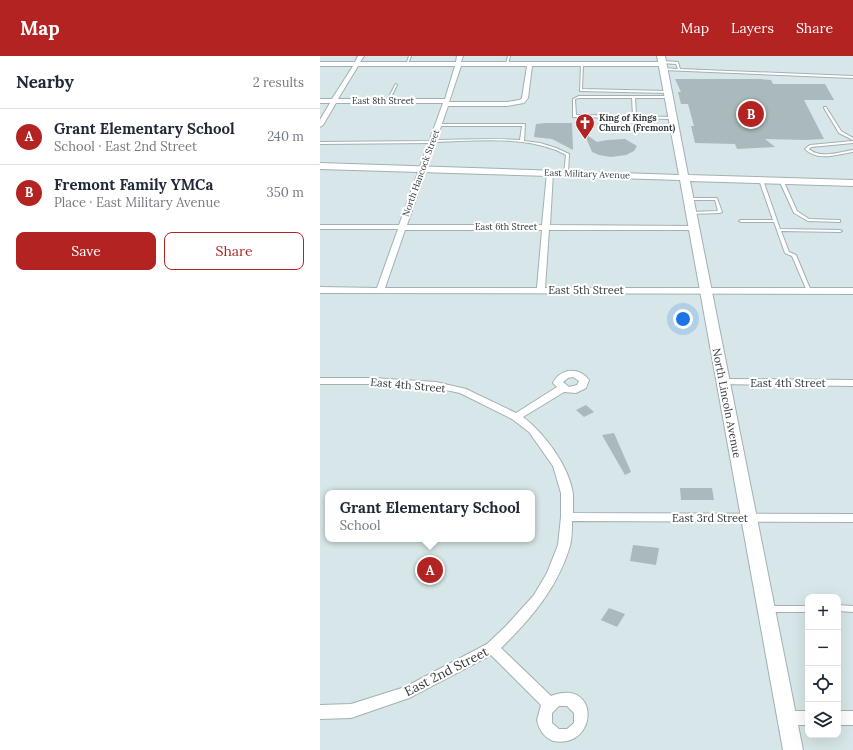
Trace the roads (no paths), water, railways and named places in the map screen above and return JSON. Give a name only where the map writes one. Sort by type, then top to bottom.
[{"type":"street","points":[[320,125],[361,56]]},
{"type":"street","name":"North Hancock Street","points":[[380,290],[446,102],[460,56]]},
{"type":"street","points":[[557,64],[558,56]]},
{"type":"street","points":[[320,64],[662,63]]},
{"type":"street","name":"North Lincoln Avenue","points":[[662,63],[793,750]]},
{"type":"street","name":"East 8th Street","points":[[320,101],[508,104],[522,102],[525,98],[530,64]]},
{"type":"street","name":"East Military Avenue","points":[[320,166],[853,183]]},
{"type":"street","points":[[541,290],[544,228],[550,173]]},
{"type":"street","name":"East 6th Street","points":[[320,227],[693,228]]},
{"type":"street","name":"East 5th Street","points":[[320,290],[853,291]]},
{"type":"street","name":"East 4th Street","points":[[320,381],[374,381],[436,385],[463,391],[516,417],[533,430],[558,465],[567,493],[567,517]]},
{"type":"street","name":"East 4th Street","points":[[723,382],[853,383]]},
{"type":"street","points":[[516,417],[563,388]]},
{"type":"street","name":"East 3rd Street","points":[[567,517],[853,518]]},
{"type":"street","name":"East 2nd Street","points":[[320,712],[351,711],[409,692],[492,648],[511,630],[538,599],[553,575],[564,545],[567,517]]},
{"type":"street","points":[[492,648],[550,704]]},
{"type":"street","points":[[787,718],[805,718]]},
{"type":"street","points":[[841,718],[853,718]]},
{"type":"lane","points":[[407,64],[410,56]]},
{"type":"lane","points":[[507,64],[509,56]]},
{"type":"lane","points":[[662,63],[679,69],[853,77]]},
{"type":"lane","points":[[662,63],[677,63],[679,69]]},
{"type":"lane","points":[[582,64],[581,90],[668,95]]},
{"type":"lane","points":[[388,101],[396,85]]},
{"type":"lane","points":[[668,95],[574,98],[574,116],[672,118]]},
{"type":"lane","points":[[633,97],[635,118]]},
{"type":"lane","points":[[825,108],[840,132],[853,139]]},
{"type":"lane","points":[[438,125],[524,125],[522,141]]},
{"type":"lane","points":[[320,143],[522,141],[553,148],[568,155],[566,174]]},
{"type":"lane","points":[[853,142],[810,146],[807,149],[815,154],[823,155],[853,151]]},
{"type":"lane","points":[[761,180],[787,253],[794,255],[809,291]]},
{"type":"lane","points":[[781,180],[795,212],[808,220],[840,221]]},
{"type":"lane","points":[[716,199],[720,212],[689,206],[716,199]]},
{"type":"lane","points":[[741,221],[776,221]]},
{"type":"lane","points":[[779,230],[840,231]]},
{"type":"lane","points":[[766,609],[805,608]]},
{"type":"lane","points":[[841,608],[853,609]]},
{"type":"place","name":"Fremont Family YMCa","points":[[751,114]]},
{"type":"place","name":"King of Kings Church (Fremont)","points":[[585,140]]},
{"type":"place","name":"Grant Elementary School","points":[[430,570]]}]
